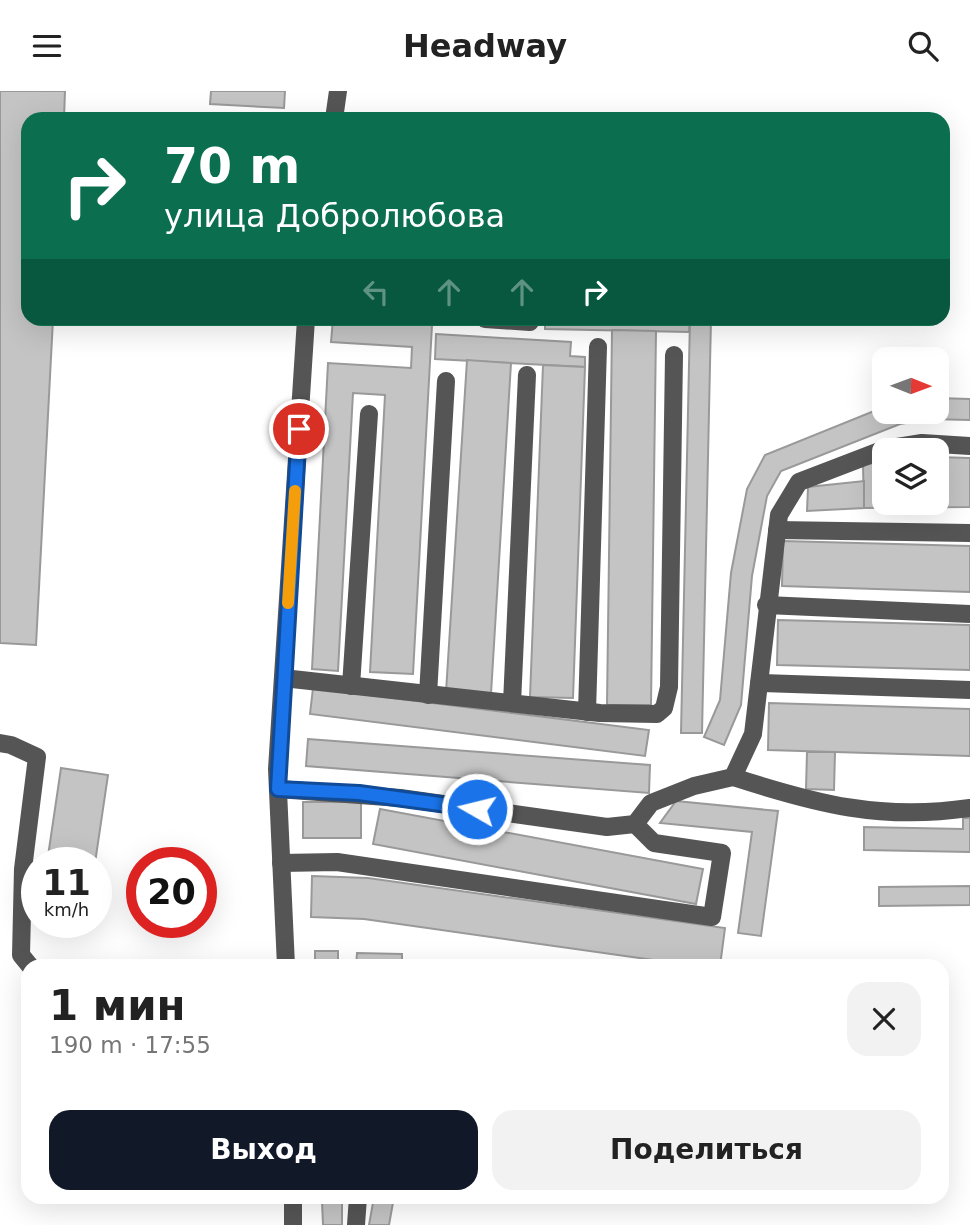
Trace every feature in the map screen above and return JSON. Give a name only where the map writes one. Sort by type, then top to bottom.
[{"type":"street","points":[[335,112],[338,91]]},
{"type":"street","points":[[286,959],[278,789],[306,326]]},
{"type":"street","points":[[587,712],[598,347]]},
{"type":"street","points":[[283,678],[587,712],[649,716],[657,714],[668,698],[674,355]]},
{"type":"street","points":[[512,703],[527,375]]},
{"type":"street","points":[[428,695],[446,381]]},
{"type":"street","points":[[351,686],[369,414]]},
{"type":"street","points":[[733,777],[753,734],[766,605],[779,515],[799,482],[885,449],[922,443],[970,446]]},
{"type":"street","points":[[776,530],[970,533]]},
{"type":"street","points":[[766,605],[970,614]]},
{"type":"street","points":[[759,683],[970,690]]},
{"type":"street","points":[[0,743],[11,744],[37,757],[23,869],[21,955],[24,959]]},
{"type":"street","points":[[278,789],[400,797],[607,827],[635,824],[651,803],[694,786],[733,777],[801,799],[863,812],[932,814],[970,808]]},
{"type":"street","points":[[281,863],[337,862],[712,917],[722,853],[654,843],[635,824]]},
{"type":"street","points":[[293,1204],[293,1225]]},
{"type":"street","points":[[356,1225],[358,1204]]},
{"type":"building","points":[[0,91],[65,91],[64,112],[21,112],[21,326],[53,326],[36,645],[0,643]]},
{"type":"building","points":[[211,91],[285,91],[284,108],[210,104]]},
{"type":"building","points":[[332,326],[432,326],[413,674],[370,672],[385,395],[353,393],[338,671],[312,669],[328,363],[411,368],[412,347],[331,342]]},
{"type":"building","points":[[545,326],[689,326],[689,332],[545,329]]},
{"type":"building","points":[[690,326],[711,326],[702,733],[681,733]]},
{"type":"building","points":[[612,330],[656,331],[651,705],[607,705]]},
{"type":"building","points":[[436,334],[571,342],[570,356],[585,357],[585,367],[435,359]]},
{"type":"building","points":[[467,360],[511,363],[491,694],[446,692]]},
{"type":"building","points":[[543,365],[585,367],[573,698],[530,697]]},
{"type":"building","points":[[949,398],[970,399],[970,420],[949,419]]},
{"type":"building","points":[[872,412],[872,424],[900,424],[781,471],[767,496],[752,576],[741,705],[724,745],[704,737],[720,700],[731,573],[747,489],[765,455]]},
{"type":"building","points":[[949,457],[970,458],[970,507],[949,507]]},
{"type":"building","points":[[872,463],[872,508],[864,508],[863,465]]},
{"type":"building","points":[[864,481],[864,508],[807,511],[808,487]]},
{"type":"building","points":[[783,541],[970,546],[970,592],[782,586]]},
{"type":"building","points":[[778,620],[970,625],[970,670],[777,665]]},
{"type":"building","points":[[313,688],[649,730],[645,756],[310,714]]},
{"type":"building","points":[[769,703],[970,709],[970,756],[768,750]]},
{"type":"building","points":[[308,739],[650,765],[649,793],[306,766]]},
{"type":"building","points":[[807,752],[835,752],[834,790],[806,789]]},
{"type":"building","points":[[61,768],[108,775],[97,847],[49,847]]},
{"type":"building","points":[[676,801],[778,811],[761,936],[738,933],[752,832],[660,823]]},
{"type":"building","points":[[303,802],[361,802],[361,838],[303,838]]},
{"type":"building","points":[[380,809],[703,869],[696,904],[373,844]]},
{"type":"building","points":[[963,818],[970,818],[970,852],[864,850],[864,827],[963,829]]},
{"type":"building","points":[[312,876],[368,878],[725,928],[721,959],[647,959],[364,919],[311,917]]},
{"type":"building","points":[[970,886],[970,905],[879,906],[879,887]]},
{"type":"building","points":[[315,951],[338,951],[338,959],[315,959]]},
{"type":"building","points":[[357,953],[402,954],[402,959],[357,959]]},
{"type":"building","points":[[322,1204],[342,1204],[342,1225],[323,1225]]},
{"type":"building","points":[[373,1204],[393,1204],[389,1225],[369,1225]]},
{"type":"slow traffic","points":[[288,603],[295,491]]},
{"type":"route","points":[[299,429],[277,769],[278,789],[400,797],[477,809]]}]
